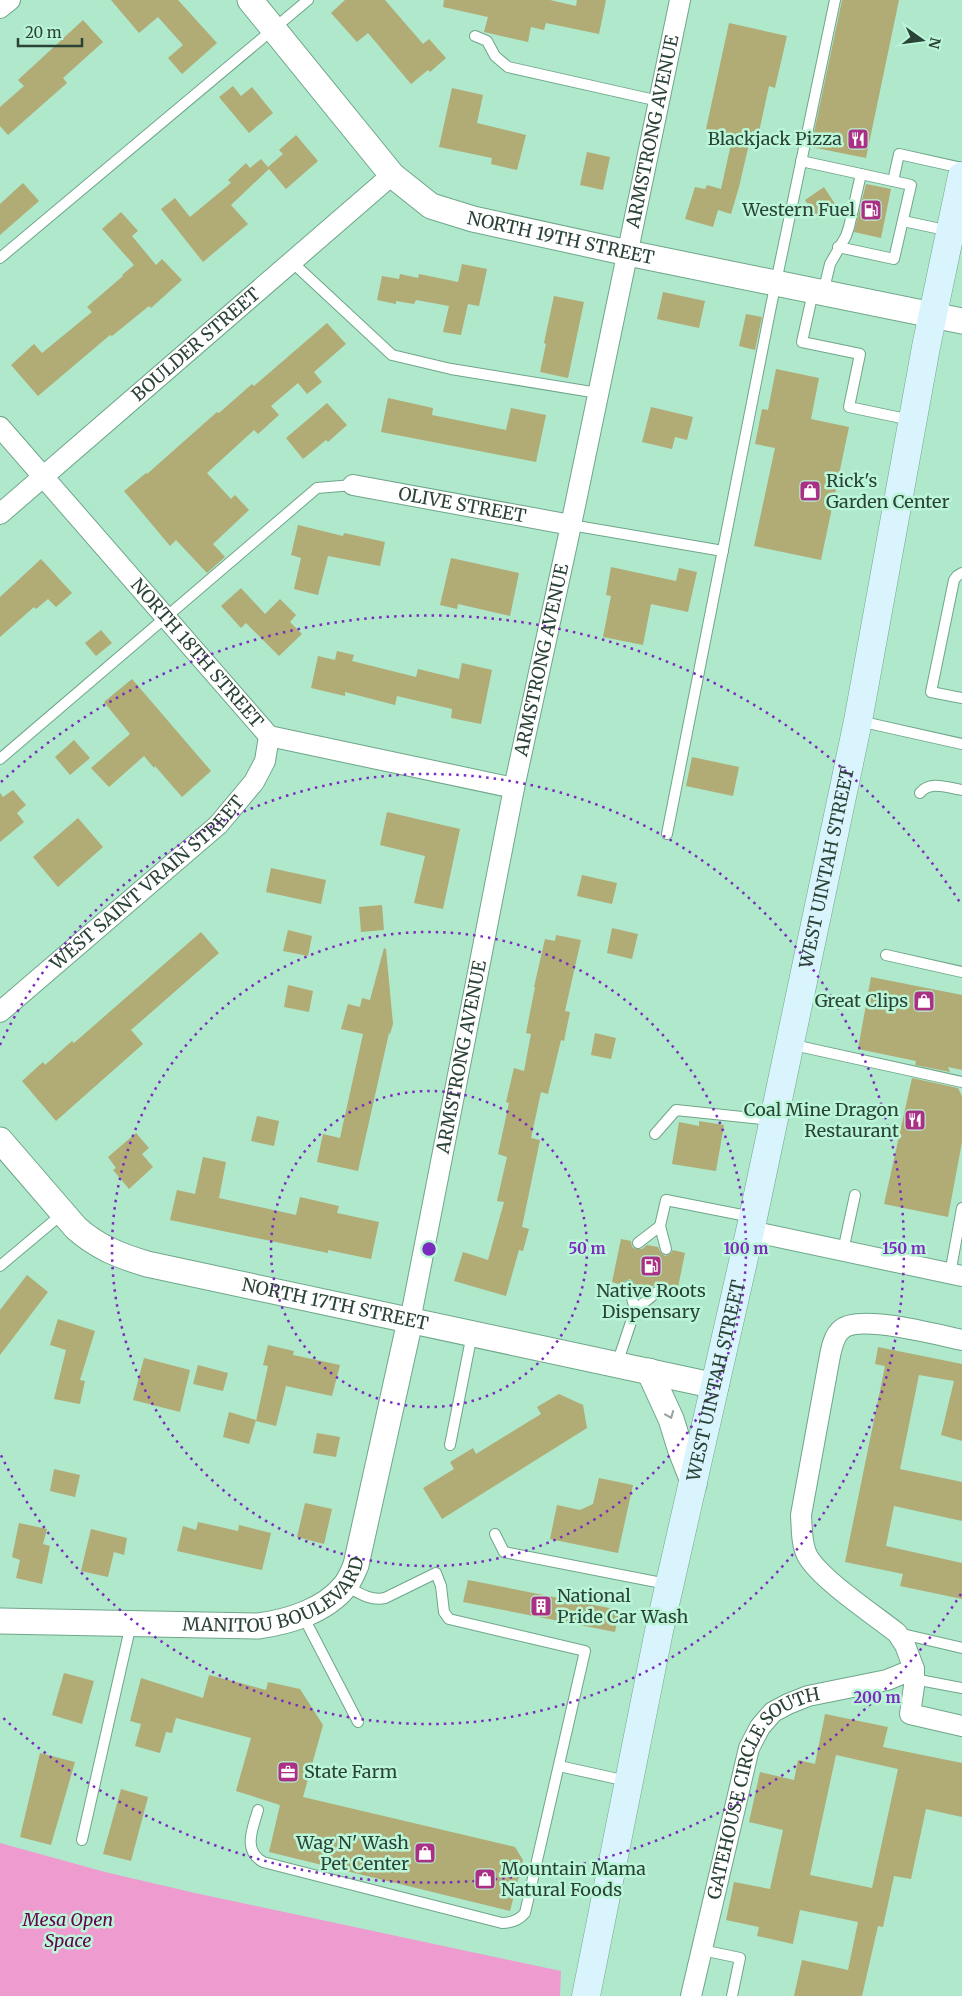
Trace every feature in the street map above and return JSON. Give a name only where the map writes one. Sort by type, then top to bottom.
[{"type":"main road","name":"WEST UINTAH STREET","points":[[586,1996],[670,1584],[716,1386],[858,721],[912,421],[961,183]]},
{"type":"street","points":[[0,8],[10,0]]},
{"type":"street","name":"NORTH 19TH STREET","points":[[250,0],[392,175],[431,206],[448,213],[628,253],[962,321]]},
{"type":"street","name":"ARMSTRONG AVENUE","points":[[410,1321],[514,788],[571,525],[680,0]]},
{"type":"street","name":"BOULDER STREET","points":[[0,514],[392,175]]},
{"type":"street","name":"NORTH 18TH STREET","points":[[0,427],[269,736],[514,788]]},
{"type":"street","name":"OLIVE STREET","points":[[353,485],[571,525]]},
{"type":"street","name":"WEST SAINT VRAIN STREET","points":[[0,1012],[218,825],[254,782],[265,761],[269,736]]},
{"type":"street","name":"NORTH 17TH STREET","points":[[0,1140],[62,1214],[89,1240],[124,1257],[147,1264],[716,1386]]},
{"type":"street","points":[[751,1224],[843,1251],[956,1275]]},
{"type":"street","name":"MANITOU BOULEVARD","points":[[0,1621],[258,1626],[277,1624],[302,1615],[332,1598],[346,1585],[356,1565],[410,1321]]},
{"type":"street","points":[[962,1340],[877,1323],[857,1324],[842,1328],[834,1339],[829,1360],[802,1515],[802,1540],[808,1556],[822,1574],[897,1633],[905,1645],[914,1674],[910,1714],[962,1726]]},
{"type":"street","points":[[649,1371],[671,1419],[694,1484]]},
{"type":"street","name":"GATEHOUSE CIRCLE SOUTH","points":[[691,1996],[749,1748],[760,1727],[773,1712],[808,1696],[914,1674]]},
{"type":"lane","points":[[0,258],[308,0]]},
{"type":"lane","points":[[667,834],[776,284],[835,0]]},
{"type":"lane","points":[[475,36],[486,41],[495,56],[508,66],[659,101]]},
{"type":"lane","points":[[893,180],[899,154],[961,183]]},
{"type":"lane","points":[[801,162],[910,184],[894,259],[838,247]]},
{"type":"lane","points":[[861,174],[846,236],[838,247],[818,292],[802,342],[860,354],[849,407],[912,421]]},
{"type":"lane","points":[[903,222],[951,231]]},
{"type":"lane","points":[[292,262],[392,355],[451,369],[598,393]]},
{"type":"lane","points":[[0,760],[317,488],[353,485]]},
{"type":"lane","points":[[571,525],[723,551]]},
{"type":"lane","points":[[962,573],[956,576],[954,580],[931,692],[962,698]]},
{"type":"lane","points":[[858,721],[962,744]]},
{"type":"lane","points":[[920,793],[922,789],[932,785],[962,790]]},
{"type":"lane","points":[[886,955],[962,972]]},
{"type":"lane","points":[[789,1044],[962,1082]]},
{"type":"lane","points":[[655,1134],[676,1110],[773,1120]]},
{"type":"lane","points":[[843,1251],[854,1194]]},
{"type":"lane","points":[[666,1249],[660,1226],[666,1200],[751,1224]]},
{"type":"lane","points":[[0,1266],[62,1214]]},
{"type":"lane","points":[[956,1275],[961,1214]]},
{"type":"lane","points":[[638,1243],[660,1226]]},
{"type":"lane","points":[[629,1286],[636,1310]]},
{"type":"lane","points":[[617,1364],[636,1310],[657,1292]]},
{"type":"lane","points":[[450,1445],[472,1334]]},
{"type":"lane","points":[[495,1534],[504,1552],[670,1584]]},
{"type":"lane","points":[[258,1810],[250,1842],[251,1849],[257,1858],[263,1862],[509,1923],[522,1917],[525,1913],[586,1651],[449,1619],[444,1612],[442,1586],[436,1573],[385,1598],[377,1600],[371,1599],[346,1585]]},
{"type":"lane","points":[[302,1615],[358,1722]]},
{"type":"lane","points":[[82,1840],[131,1624]]},
{"type":"lane","points":[[897,1633],[962,1648]]},
{"type":"lane","points":[[914,1674],[962,1688]]},
{"type":"lane","points":[[560,1766],[629,1782]]},
{"type":"lane","points":[[702,1950],[740,1958],[732,1996]]},
{"type":"green space","name":"Mesa Open Space","points":[[0,1843],[105,1872],[195,1893],[561,1971],[560,1996],[0,1996]]},
{"type":"building","points":[[111,0],[178,0],[217,43],[182,74],[168,58],[183,45],[158,17],[139,33]]},
{"type":"building","points":[[345,0],[385,0],[423,44],[429,39],[446,58],[430,72],[428,70],[411,84],[368,33],[357,42],[331,13]]},
{"type":"building","points":[[444,0],[550,0],[576,6],[577,0],[606,0],[599,34],[546,23],[544,30],[531,27],[528,42],[484,32],[488,17],[443,7]]},
{"type":"building","points":[[842,0],[899,0],[866,158],[811,147]]},
{"type":"building","points":[[83,20],[103,42],[63,78],[67,83],[8,135],[0,126],[0,107],[24,86],[18,80]]},
{"type":"building","points":[[729,23],[787,36],[775,88],[769,86],[759,132],[752,131],[731,214],[718,210],[713,227],[685,219],[695,187],[705,189],[707,185],[721,189],[733,135],[706,129]]},
{"type":"building","points":[[233,86],[241,96],[252,87],[273,113],[249,133],[219,97]]},
{"type":"building","points":[[452,88],[483,95],[477,123],[526,135],[517,170],[491,164],[492,158],[439,147]]},
{"type":"building","points":[[296,135],[318,161],[286,189],[269,169],[231,205],[248,224],[203,262],[161,209],[175,198],[190,217],[231,183],[228,180],[246,163],[250,168],[261,159],[268,167],[283,154],[279,150]]},
{"type":"building","points":[[587,152],[610,157],[603,190],[580,185]]},
{"type":"building","points":[[23,183],[39,201],[0,235],[0,204]]},
{"type":"building","name":"Western Fuel","points":[[866,184],[891,189],[881,238],[854,232]]},
{"type":"building","points":[[824,187],[837,207],[818,219],[805,200]]},
{"type":"building","points":[[121,212],[138,231],[132,236],[156,265],[162,259],[182,280],[151,308],[149,306],[112,336],[110,335],[38,396],[11,365],[34,344],[42,353],[92,312],[87,307],[134,265],[102,229]]},
{"type":"building","points":[[462,264],[487,269],[479,306],[468,304],[461,335],[443,332],[449,306],[416,300],[414,304],[396,301],[396,304],[377,300],[382,276],[399,279],[400,274],[418,278],[419,274],[458,282]]},
{"type":"building","points":[[663,292],[705,301],[699,328],[657,319]]},
{"type":"building","points":[[554,296],[584,302],[568,378],[540,372]]},
{"type":"building","points":[[746,314],[762,317],[755,350],[739,346]]},
{"type":"building","points":[[327,323],[346,344],[314,372],[322,382],[307,394],[298,383],[271,406],[279,415],[258,434],[254,430],[207,473],[231,499],[235,495],[249,510],[213,544],[225,557],[207,573],[176,540],[170,546],[124,491],[147,474],[217,412],[219,413],[252,384],[254,386]]},
{"type":"building","points":[[776,369],[819,378],[811,419],[849,427],[821,560],[754,546],[775,448],[755,444],[762,409],[768,410]]},
{"type":"building","points":[[388,398],[433,408],[432,415],[506,430],[511,408],[546,415],[536,462],[381,432]]},
{"type":"building","points":[[327,403],[347,425],[328,442],[326,440],[303,459],[286,438]]},
{"type":"building","points":[[651,407],[693,417],[687,440],[675,437],[672,449],[642,442]]},
{"type":"building","points":[[298,525],[343,536],[344,533],[385,542],[380,566],[328,556],[318,595],[294,589],[301,558],[291,555]]},
{"type":"building","points":[[451,558],[519,573],[510,616],[458,604],[457,609],[440,605]]},
{"type":"building","points":[[41,559],[72,593],[56,607],[48,599],[36,609],[34,607],[0,637],[0,597]]},
{"type":"building","points":[[611,567],[676,581],[679,568],[697,572],[688,612],[651,604],[643,645],[603,637],[611,596],[606,595]]},
{"type":"building","points":[[241,588],[265,614],[280,599],[296,615],[290,622],[302,634],[279,656],[246,623],[241,628],[221,606]]},
{"type":"building","points":[[101,630],[112,643],[96,656],[85,643]]},
{"type":"building","points":[[337,651],[354,655],[352,661],[416,677],[418,669],[459,679],[462,663],[492,670],[481,724],[451,718],[452,709],[397,696],[395,705],[345,692],[345,696],[311,688],[318,656],[335,660]]},
{"type":"building","points":[[132,679],[211,771],[182,797],[144,756],[109,787],[91,768],[130,734],[104,702]]},
{"type":"building","points":[[74,740],[90,758],[70,775],[55,757]]},
{"type":"building","points":[[692,757],[739,767],[733,796],[686,786]]},
{"type":"building","points":[[13,790],[26,805],[17,813],[24,822],[0,842],[0,793],[3,797]]},
{"type":"building","points":[[387,812],[460,829],[443,909],[414,903],[425,856],[380,845]]},
{"type":"building","points":[[78,818],[103,847],[58,887],[33,857]]},
{"type":"building","points":[[271,868],[326,880],[321,904],[266,892]]},
{"type":"building","points":[[582,875],[617,883],[612,904],[577,896]]},
{"type":"building","points":[[382,905],[384,930],[361,932],[359,907]]},
{"type":"building","points":[[612,928],[638,934],[632,959],[607,953]]},
{"type":"building","points":[[288,930],[312,936],[308,956],[283,951]]},
{"type":"building","points":[[201,932],[219,953],[131,1030],[143,1044],[56,1121],[22,1081],[43,1062],[45,1065],[72,1041],[74,1043]]},
{"type":"building","points":[[556,935],[581,940],[565,1011],[570,1012],[564,1041],[561,1040],[548,1094],[541,1092],[531,1138],[540,1140],[522,1227],[529,1229],[523,1251],[519,1250],[506,1296],[454,1281],[463,1252],[488,1260],[504,1202],[497,1201],[507,1157],[498,1154],[509,1103],[506,1102],[514,1068],[524,1071],[531,1034],[526,1033],[545,939],[555,941]]},
{"type":"building","points":[[384,948],[386,949],[393,1024],[389,1033],[358,1171],[317,1162],[323,1134],[340,1138],[363,1034],[341,1029],[348,1004],[360,1007],[362,998],[370,1000]]},
{"type":"building","points":[[871,977],[962,995],[962,1070],[948,1067],[950,1072],[915,1065],[916,1061],[858,1049]]},
{"type":"building","points":[[288,985],[313,991],[309,1012],[284,1007]]},
{"type":"building","points":[[595,1033],[616,1038],[611,1059],[591,1055]]},
{"type":"building","points":[[912,1078],[958,1088],[962,1096],[962,1142],[948,1217],[884,1204]]},
{"type":"building","points":[[257,1116],[279,1121],[274,1146],[251,1141]]},
{"type":"building","points":[[699,1121],[724,1125],[716,1171],[672,1164],[679,1122],[699,1126]]},
{"type":"building","points":[[136,1133],[149,1148],[142,1154],[153,1167],[129,1189],[113,1170],[116,1168],[108,1157]]},
{"type":"building","points":[[203,1157],[226,1162],[219,1198],[296,1215],[300,1197],[339,1206],[337,1213],[379,1222],[371,1259],[328,1250],[328,1253],[170,1220],[177,1190],[195,1194]]},
{"type":"building","points":[[621,1239],[631,1241],[632,1247],[636,1249],[642,1249],[647,1245],[658,1247],[665,1256],[673,1250],[685,1253],[676,1297],[664,1294],[663,1288],[659,1285],[653,1286],[648,1290],[637,1288],[630,1279],[622,1285],[612,1282]]},
{"type":"building","points":[[27,1275],[48,1292],[0,1355],[0,1310]]},
{"type":"building","points":[[58,1319],[95,1331],[80,1380],[85,1381],[80,1404],[54,1399],[66,1350],[50,1345]]},
{"type":"building","points":[[268,1345],[294,1351],[293,1355],[340,1365],[332,1396],[286,1386],[276,1426],[256,1421],[268,1366],[263,1365]]},
{"type":"building","points":[[878,1347],[962,1364],[962,1441],[941,1435],[954,1381],[919,1375],[900,1469],[962,1482],[962,1521],[894,1506],[886,1546],[962,1563],[962,1599],[900,1586],[903,1574],[845,1562],[885,1366],[875,1364]]},
{"type":"building","points":[[144,1358],[190,1370],[180,1412],[133,1400]]},
{"type":"building","points":[[198,1365],[228,1373],[223,1391],[193,1384]]},
{"type":"building","points":[[559,1394],[583,1405],[587,1428],[442,1519],[423,1488],[454,1469],[450,1462],[473,1448],[476,1454],[541,1414],[537,1407]]},
{"type":"building","points":[[229,1412],[256,1420],[249,1444],[223,1437]]},
{"type":"building","points":[[317,1433],[340,1437],[336,1457],[313,1453]]},
{"type":"building","points":[[54,1469],[80,1475],[75,1497],[50,1491]]},
{"type":"building","points":[[599,1478],[633,1485],[618,1553],[550,1539],[557,1505],[580,1510],[593,1504]]},
{"type":"building","points":[[305,1503],[332,1509],[324,1544],[297,1537]]},
{"type":"building","points":[[198,1522],[238,1531],[239,1525],[271,1533],[262,1570],[177,1551],[183,1526],[196,1530]]},
{"type":"building","points":[[19,1523],[47,1529],[43,1544],[50,1546],[42,1584],[16,1578],[20,1560],[12,1557]]},
{"type":"building","points":[[91,1529],[127,1538],[124,1555],[114,1552],[108,1577],[81,1571]]},
{"type":"building","name":"National Pride Car Wash","points":[[468,1580],[619,1610],[615,1632],[463,1602]]},
{"type":"building","points":[[64,1673],[94,1681],[82,1724],[52,1715]]},
{"type":"building","points":[[209,1675],[266,1690],[268,1682],[300,1689],[323,1725],[303,1797],[515,1847],[523,1860],[510,1911],[269,1852],[280,1805],[236,1791],[251,1738],[176,1718],[172,1733],[166,1732],[160,1753],[135,1746],[141,1724],[130,1721],[141,1678],[203,1698]]},
{"type":"building","points":[[825,1714],[888,1727],[883,1747],[962,1763],[962,1817],[926,1809],[911,1879],[894,1876],[883,1927],[878,1926],[862,1996],[794,1996],[802,1960],[848,1970],[858,1922],[800,1910],[793,1944],[757,1936],[759,1927],[726,1920],[734,1882],[770,1889],[783,1830],[749,1822],[760,1772],[794,1780],[798,1760],[815,1764]],"holes":[[[836,1755],[898,1769],[872,1888],[810,1875]]]},
{"type":"building","points":[[40,1753],[75,1762],[51,1845],[20,1837]]},
{"type":"building","points":[[121,1789],[148,1797],[131,1861],[103,1854]]},
{"type":"place","name":"Blackjack Pizza","points":[[858,139]]},
{"type":"place","name":"Western Fuel","points":[[871,210]]},
{"type":"place","name":"Rick's Garden Center","points":[[810,491]]},
{"type":"place","name":"Great Clips","points":[[924,1001]]},
{"type":"place","name":"Coal Mine Dragon Restaurant","points":[[915,1120]]},
{"type":"place","name":"Native Roots Dispensary","points":[[651,1266]]},
{"type":"place","name":"National Pride Car Wash","points":[[541,1606]]},
{"type":"place","name":"State Farm","points":[[288,1772]]},
{"type":"place","name":"Wag N' Wash Pet Center","points":[[425,1853]]},
{"type":"place","name":"Mountain Mama Natural Foods","points":[[485,1879]]}]
